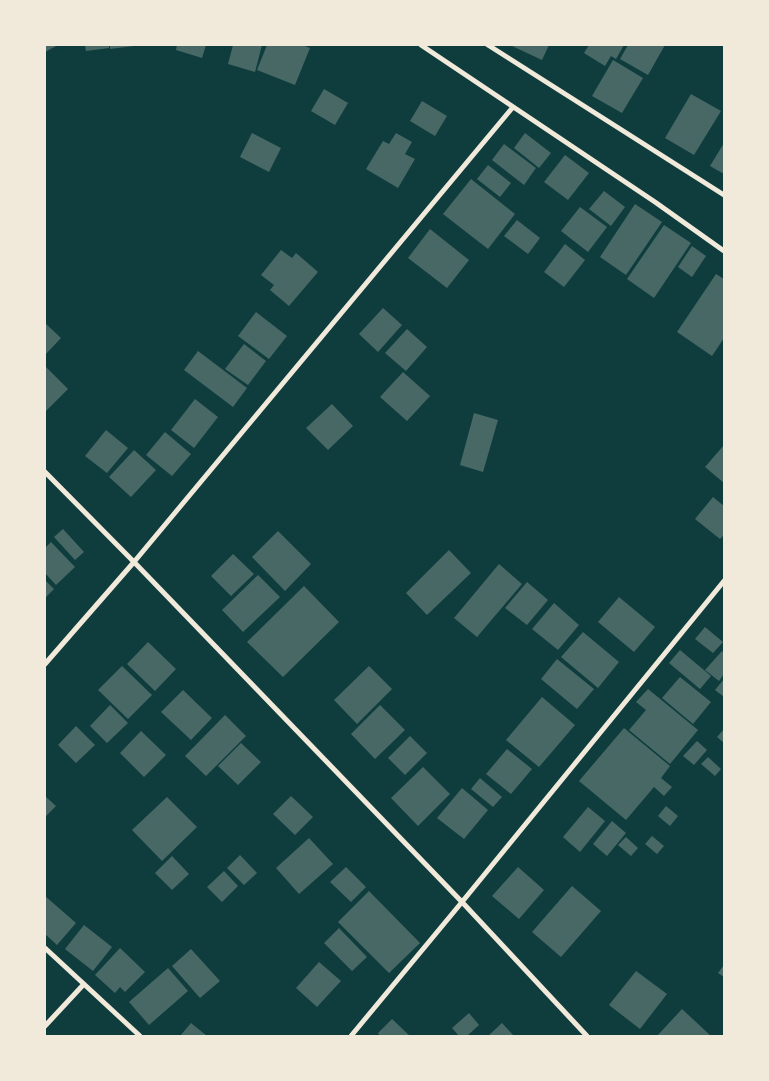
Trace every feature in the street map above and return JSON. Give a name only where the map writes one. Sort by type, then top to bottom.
[{"type":"street","points":[[421,45],[655,202],[724,251]]},
{"type":"street","points":[[488,45],[724,195]]},
{"type":"street","points":[[45,664],[134,562],[512,107]]},
{"type":"street","points":[[45,472],[462,902],[587,1036]]},
{"type":"street","points":[[351,1036],[724,580]]},
{"type":"street","points":[[45,948],[140,1036]]},
{"type":"street","points":[[45,1026],[84,984]]},
{"type":"building","points":[[45,45],[58,45],[45,52]]},
{"type":"building","points":[[85,45],[109,45],[109,48],[86,51]]},
{"type":"building","points":[[110,45],[134,45],[134,46],[110,49]]},
{"type":"building","points":[[177,45],[206,45],[202,58],[176,50]]},
{"type":"building","points":[[233,45],[262,45],[255,72],[228,64]]},
{"type":"building","points":[[267,45],[302,45],[310,48],[295,85],[257,70]]},
{"type":"building","points":[[510,45],[549,45],[542,60]]},
{"type":"building","points":[[589,45],[624,45],[616,59],[611,56],[605,66],[584,53]]},
{"type":"building","points":[[628,45],[665,45],[648,75],[620,59]]},
{"type":"building","points":[[613,60],[643,78],[622,113],[592,96]]},
{"type":"building","points":[[324,89],[348,103],[335,125],[311,111]]},
{"type":"building","points":[[691,94],[721,111],[694,155],[665,138]]},
{"type":"building","points":[[422,101],[447,116],[435,136],[410,121]]},
{"type":"building","points":[[252,133],[281,148],[269,172],[240,157]]},
{"type":"building","points":[[396,133],[412,142],[405,154],[415,159],[398,188],[366,169],[383,141],[389,144]]},
{"type":"building","points":[[525,133],[551,153],[539,168],[514,148]]},
{"type":"building","points":[[724,143],[724,174],[710,166]]},
{"type":"building","points":[[504,144],[536,168],[524,185],[492,160]]},
{"type":"building","points":[[565,155],[589,173],[568,200],[544,182]]},
{"type":"building","points":[[488,165],[511,183],[500,197],[477,179]]},
{"type":"building","points":[[471,179],[515,214],[488,249],[443,214]]},
{"type":"building","points":[[604,191],[625,207],[611,226],[589,209]]},
{"type":"building","points":[[635,204],[662,222],[626,275],[600,257]]},
{"type":"building","points":[[580,207],[607,227],[588,252],[561,231]]},
{"type":"building","points":[[517,220],[540,238],[528,254],[504,236]]},
{"type":"building","points":[[664,225],[691,243],[654,298],[627,279]]},
{"type":"building","points":[[430,229],[469,260],[447,288],[408,258]]},
{"type":"building","points":[[565,244],[585,260],[564,287],[544,272]]},
{"type":"building","points":[[692,246],[706,256],[692,277],[678,267]]},
{"type":"building","points":[[281,250],[292,258],[296,253],[318,272],[289,306],[270,290],[274,285],[261,275]]},
{"type":"building","points":[[716,274],[724,279],[724,338],[712,356],[677,332]]},
{"type":"building","points":[[383,308],[402,325],[378,352],[359,334]]},
{"type":"building","points":[[256,312],[287,336],[269,359],[238,336]]},
{"type":"building","points":[[45,323],[61,338],[45,355]]},
{"type":"building","points":[[407,329],[427,347],[406,371],[385,353]]},
{"type":"building","points":[[244,344],[266,361],[248,385],[225,369]]},
{"type":"building","points":[[198,351],[247,388],[233,407],[184,370]]},
{"type":"building","points":[[45,366],[68,389],[45,412]]},
{"type":"building","points":[[403,372],[430,396],[407,421],[380,397]]},
{"type":"building","points":[[195,399],[218,417],[194,448],[171,430]]},
{"type":"building","points":[[332,404],[353,426],[328,450],[306,428]]},
{"type":"building","points":[[474,413],[498,420],[483,472],[460,465]]},
{"type":"building","points":[[106,430],[128,448],[107,473],[85,456]]},
{"type":"building","points":[[165,432],[191,454],[172,476],[146,455]]},
{"type":"building","points":[[724,445],[724,483],[705,467]]},
{"type":"building","points":[[134,450],[156,470],[131,497],[109,477]]},
{"type":"building","points":[[713,497],[724,506],[724,535],[720,539],[695,519]]},
{"type":"building","points":[[63,529],[84,552],[75,560],[54,537]]},
{"type":"building","points":[[278,531],[311,564],[285,591],[252,557]]},
{"type":"building","points":[[51,542],[75,567],[56,585],[45,573],[45,548]]},
{"type":"building","points":[[449,550],[471,573],[427,615],[406,593]]},
{"type":"building","points":[[233,554],[254,574],[231,596],[211,576]]},
{"type":"building","points":[[499,564],[522,584],[477,637],[454,618]]},
{"type":"building","points":[[258,575],[280,597],[243,632],[222,610]]},
{"type":"building","points":[[45,580],[54,589],[45,598]]},
{"type":"building","points":[[527,582],[548,600],[527,625],[505,608]]},
{"type":"building","points":[[304,586],[339,622],[283,677],[247,642]]},
{"type":"building","points":[[619,597],[655,627],[634,652],[598,622]]},
{"type":"building","points":[[554,603],[579,625],[558,650],[532,629]]},
{"type":"building","points":[[705,627],[723,642],[713,653],[695,639]]},
{"type":"building","points":[[583,632],[619,662],[598,688],[561,657]]},
{"type":"building","points":[[148,642],[176,669],[155,691],[127,664]]},
{"type":"building","points":[[680,650],[711,676],[700,689],[669,663]]},
{"type":"building","points":[[722,651],[724,653],[724,674],[719,681],[705,670]]},
{"type":"building","points":[[557,659],[594,689],[577,709],[541,679]]},
{"type":"building","points":[[122,666],[152,695],[128,719],[98,690]]},
{"type":"building","points":[[369,666],[392,689],[357,724],[334,700]]},
{"type":"building","points":[[680,677],[711,702],[693,724],[662,698]]},
{"type":"building","points":[[724,679],[724,697],[715,690]]},
{"type":"building","points":[[648,689],[698,730],[670,764],[629,730],[646,710],[636,702]]},
{"type":"building","points":[[183,690],[212,718],[191,740],[161,712]]},
{"type":"building","points":[[542,697],[575,725],[539,767],[506,740]]},
{"type":"building","points":[[110,705],[128,723],[107,743],[90,726]]},
{"type":"building","points":[[380,705],[405,730],[375,759],[351,734]]},
{"type":"building","points":[[225,715],[246,736],[206,776],[185,756]]},
{"type":"building","points":[[76,726],[95,745],[76,763],[58,745]]},
{"type":"building","points":[[624,728],[670,766],[661,778],[672,787],[664,796],[654,787],[626,820],[579,781]]},
{"type":"building","points":[[724,729],[724,743],[717,737]]},
{"type":"building","points":[[141,731],[166,755],[144,777],[120,753]]},
{"type":"building","points":[[410,736],[427,753],[405,775],[388,758]]},
{"type":"building","points":[[697,741],[707,750],[694,765],[683,756]]},
{"type":"building","points":[[241,743],[261,762],[238,785],[218,766]]},
{"type":"building","points":[[507,749],[532,769],[511,794],[486,774]]},
{"type":"building","points":[[708,757],[721,769],[715,776],[701,764]]},
{"type":"building","points":[[423,767],[450,794],[418,826],[391,798]]},
{"type":"building","points":[[480,778],[502,797],[493,807],[471,789]]},
{"type":"building","points":[[462,788],[488,810],[464,839],[437,818]]},
{"type":"building","points":[[45,796],[56,806],[45,817]]},
{"type":"building","points":[[291,796],[313,817],[295,835],[273,814]]},
{"type":"building","points":[[167,797],[197,827],[162,861],[132,830]]},
{"type":"building","points":[[666,806],[678,816],[670,826],[658,816]]},
{"type":"building","points":[[588,807],[605,821],[580,852],[563,837]]},
{"type":"building","points":[[612,821],[626,833],[607,856],[593,844]]},
{"type":"building","points":[[652,836],[664,846],[657,854],[645,844]]},
{"type":"building","points":[[626,837],[638,848],[631,856],[618,845]]},
{"type":"building","points":[[309,838],[333,864],[299,894],[276,868]]},
{"type":"building","points":[[240,855],[257,873],[244,885],[227,868]]},
{"type":"building","points":[[172,856],[189,874],[172,890],[155,873]]},
{"type":"building","points":[[346,867],[366,887],[351,902],[330,882]]},
{"type":"building","points":[[518,867],[544,890],[519,919],[492,896]]},
{"type":"building","points":[[224,871],[238,886],[222,902],[207,887]]},
{"type":"building","points":[[572,886],[601,911],[561,957],[532,932]]},
{"type":"building","points":[[369,891],[420,943],[389,973],[338,922]]},
{"type":"building","points":[[45,896],[76,923],[57,945],[45,934]]},
{"type":"building","points":[[84,925],[112,947],[93,971],[65,949]]},
{"type":"building","points":[[339,928],[367,957],[352,971],[324,943]]},
{"type":"building","points":[[120,948],[145,972],[125,992],[120,987],[115,993],[95,975]]},
{"type":"building","points":[[191,949],[220,981],[200,998],[172,966]]},
{"type":"building","points":[[319,962],[341,981],[317,1007],[296,988]]},
{"type":"building","points":[[724,965],[724,977],[718,973]]},
{"type":"building","points":[[168,968],[188,991],[149,1025],[129,1002]]},
{"type":"building","points":[[636,971],[667,994],[640,1029],[609,1005]]},
{"type":"building","points":[[682,1009],[711,1036],[657,1036]]},
{"type":"building","points":[[469,1013],[479,1025],[467,1036],[459,1036],[452,1028]]},
{"type":"building","points":[[392,1019],[410,1036],[380,1036],[378,1033]]},
{"type":"building","points":[[191,1023],[207,1036],[180,1036]]},
{"type":"building","points":[[502,1023],[514,1036],[488,1036]]}]
